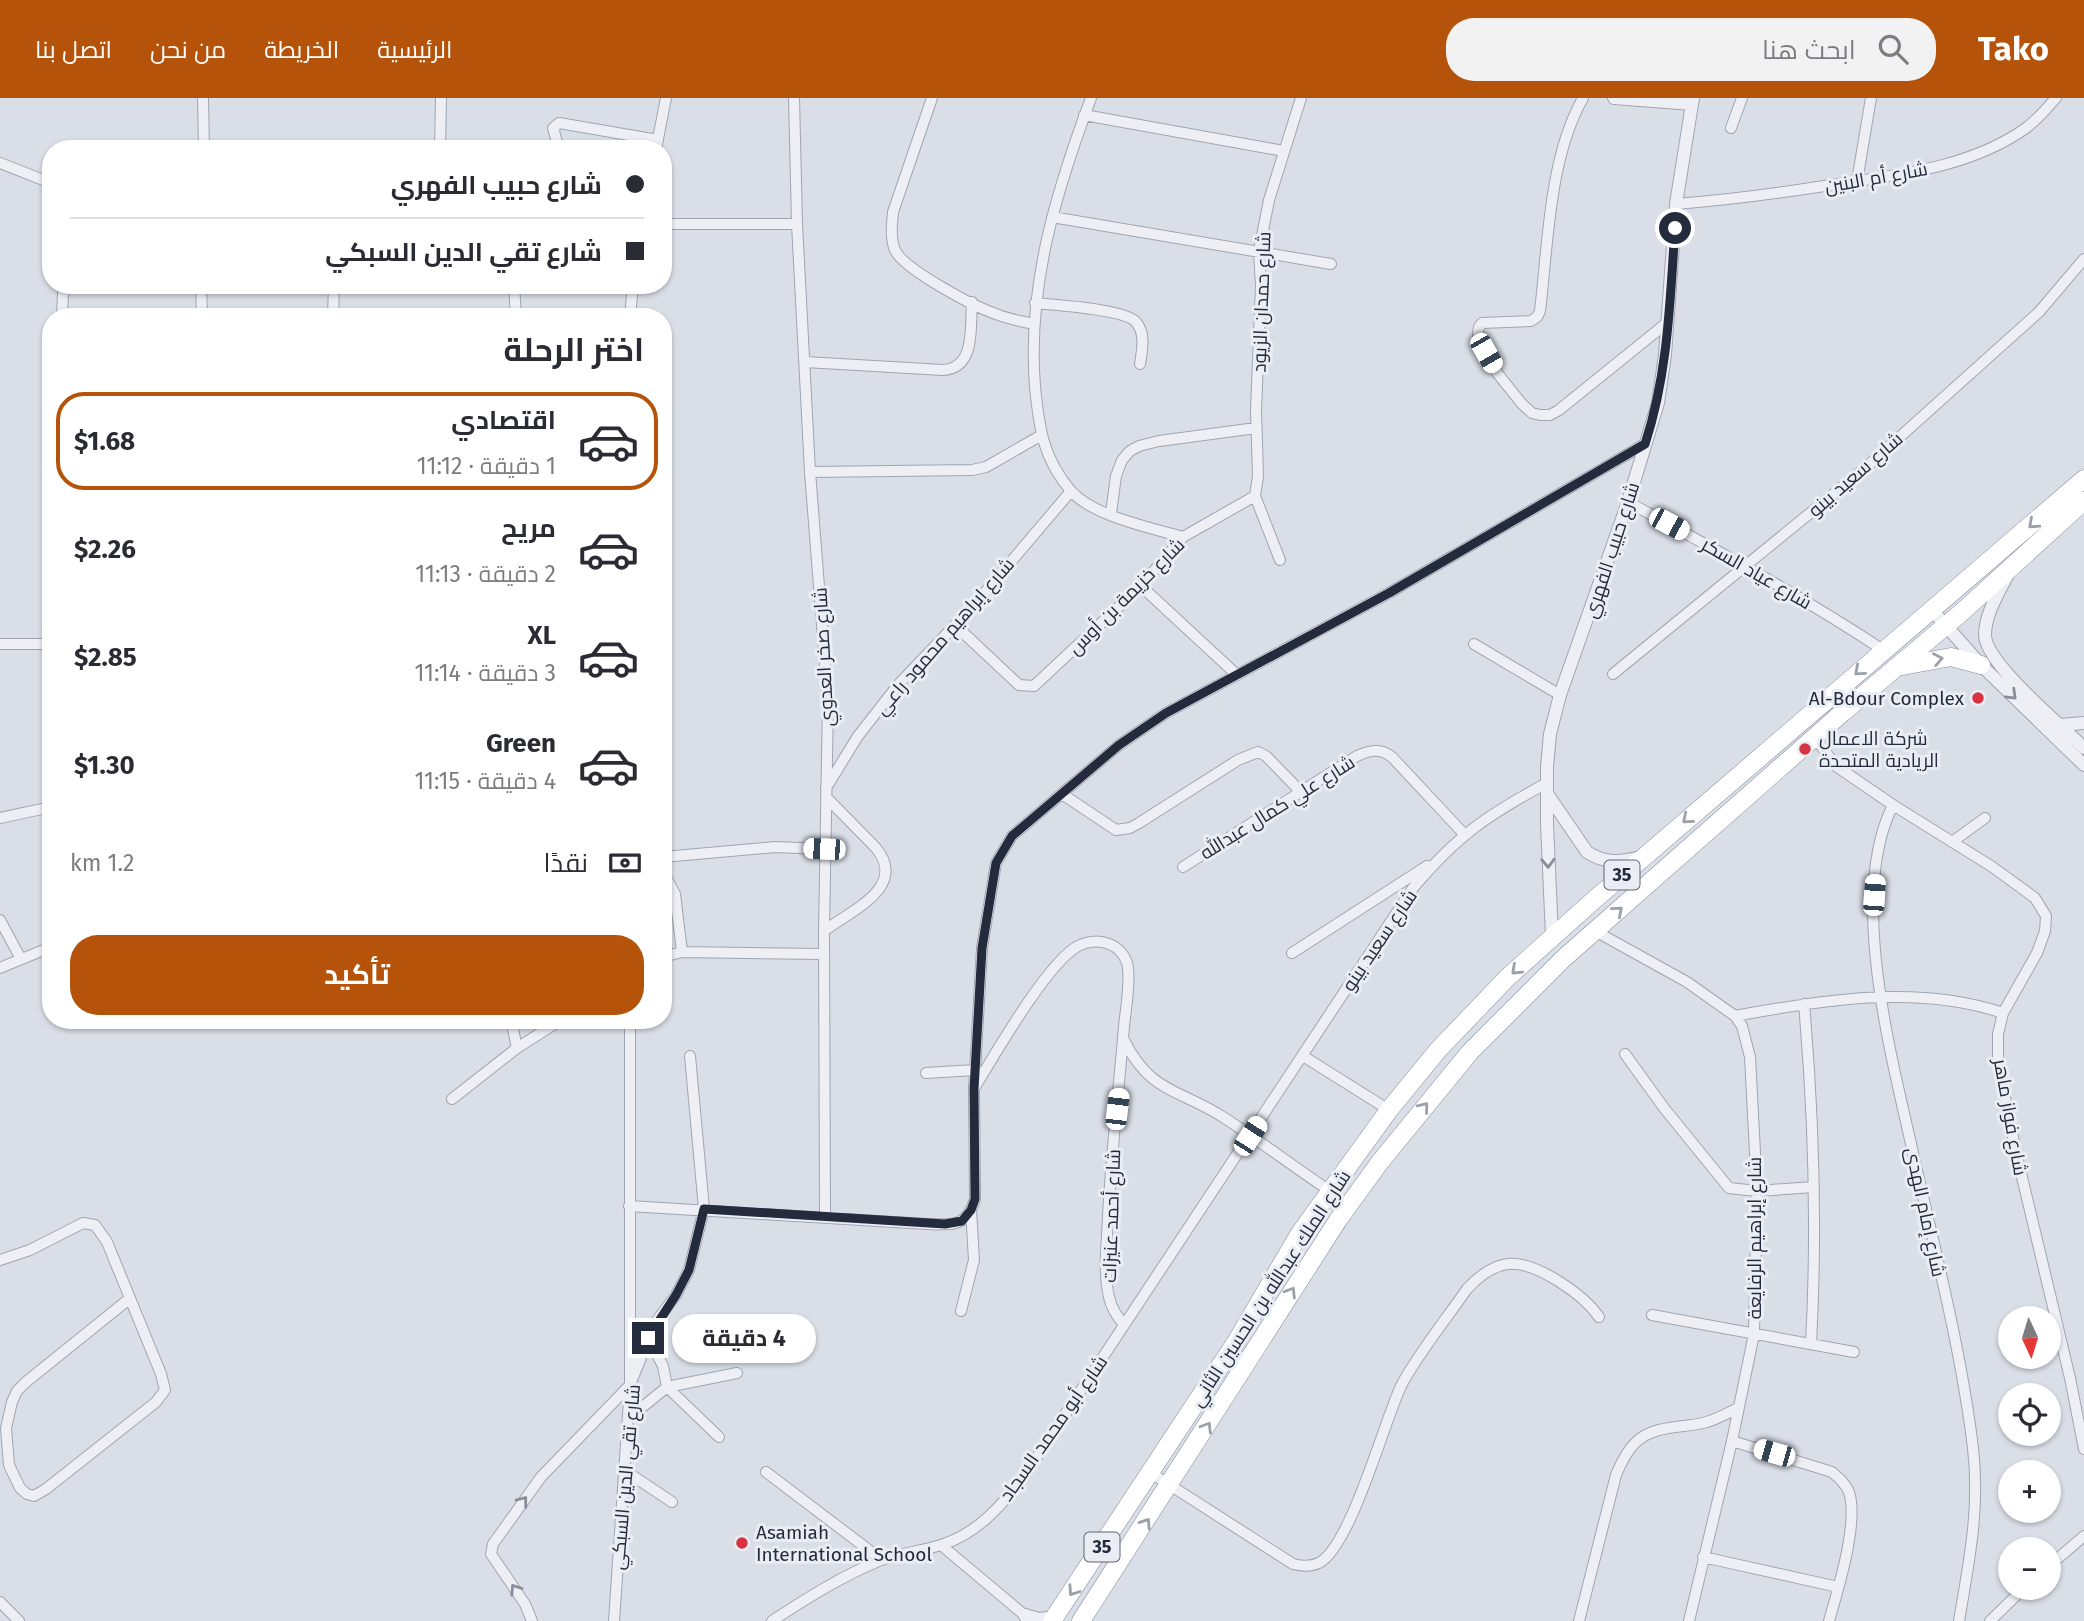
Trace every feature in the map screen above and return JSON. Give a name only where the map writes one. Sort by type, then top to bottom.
[{"type":"highway","name":"شارع الملك عبدالله بن الحسين الثاني","points":[[1054,1619],[1236,1342],[1300,1233],[1389,1110],[1438,1050],[1508,977],[1552,936],[2084,479]]},
{"type":"highway","name":"شارع الملك عبدالله بن الحسين الثاني","points":[[1082,1621],[1171,1485],[1293,1289],[1380,1162],[1470,1052],[1595,931],[2084,501]]},
{"type":"highway","points":[[1894,668],[1951,657],[1981,665]]},
{"type":"street","points":[[203,98],[204,140]]},
{"type":"street","points":[[440,98],[440,140]]},
{"type":"street","points":[[658,140],[666,98]]},
{"type":"street","name":"شارع صخر العدوي","points":[[794,98],[797,224],[810,472],[827,667],[824,849],[825,1217]]},
{"type":"street","points":[[932,98],[893,212],[892,238],[895,251],[914,271],[972,302],[995,314],[1033,324]]},
{"type":"street","points":[[1091,98],[1061,181],[1035,303],[1035,379],[1040,436],[1071,491],[1094,507],[1183,537]]},
{"type":"street","name":"شارع حمدان الزيود","points":[[1256,428],[1261,286],[1259,251],[1265,217],[1301,98]]},
{"type":"street","points":[[1583,98],[1573,118],[1555,183],[1548,222],[1540,312],[1531,320],[1482,323],[1478,334],[1507,388],[1532,413],[1550,415],[1668,322]]},
{"type":"street","points":[[1614,98],[1688,101]]},
{"type":"street","points":[[1731,128],[1742,98]]},
{"type":"street","points":[[1857,181],[1871,98]]},
{"type":"street","name":"شارع أم البنين","points":[[1676,204],[1750,197],[1929,168],[1974,154],[2028,127],[2056,98]]},
{"type":"street","name":"شارع حبيب الفهري","points":[[1552,936],[1547,789],[1550,734],[1560,695],[1628,502],[1658,403],[1683,154],[1681,143],[1688,101]]},
{"type":"street","points":[[1084,115],[1284,151]]},
{"type":"street","points":[[556,140],[553,128],[559,123],[638,140]]},
{"type":"street","points":[[0,163],[42,179]]},
{"type":"street","points":[[1052,217],[1331,264]]},
{"type":"street","points":[[672,224],[797,224]]},
{"type":"street","name":"شارع سعيد بينو","points":[[1613,674],[1864,469],[2039,312],[2084,259]]},
{"type":"street","points":[[805,362],[943,370],[956,368],[967,356],[972,302]]},
{"type":"street","points":[[1035,303],[1133,319],[1140,329],[1143,341],[1140,364]]},
{"type":"street","points":[[1111,513],[1116,476],[1122,460],[1130,451],[1159,441],[1256,428],[1258,476],[1255,496],[1280,560]]},
{"type":"street","points":[[810,472],[979,469],[1001,460],[1040,436]]},
{"type":"street","points":[[961,1311],[974,1260],[971,1210],[975,1190],[974,1089],[982,948],[996,863],[1012,836],[1138,732],[1400,587],[1645,444]]},
{"type":"street","name":"شارع إبراهيم محمود راعي","points":[[826,793],[859,736],[883,703],[955,625],[1071,491]]},
{"type":"street","name":"شارع خزيمة بن أوس","points":[[955,625],[1018,685],[1029,687],[1041,681],[1141,586],[1183,537],[1255,496]]},
{"type":"street","name":"شارع عياد السكر","points":[[1628,502],[1746,566],[1883,650]]},
{"type":"street","points":[[2011,567],[1989,614],[1984,634],[1986,648],[2080,746],[2084,765]]},
{"type":"street","points":[[1141,586],[1237,675]]},
{"type":"street","points":[[1932,610],[1981,665],[2080,746]]},
{"type":"street","points":[[0,644],[42,644]]},
{"type":"street","points":[[1474,644],[1560,695]]},
{"type":"street","points":[[2060,725],[2084,723]]},
{"type":"street","name":"شارع فواز ماهر","points":[[1815,738],[1836,766],[1991,866],[2035,898],[2046,916],[2045,931],[2037,953],[2003,1013],[1998,1034],[1998,1063],[2084,1449]]},
{"type":"street","name":"شارع علي كمال عبدالله","points":[[1183,867],[1368,751],[1385,751],[1413,777],[1464,834]]},
{"type":"street","points":[[1062,794],[1114,829],[1125,830],[1238,760],[1258,752],[1274,763],[1300,792]]},
{"type":"street","points":[[1547,789],[1587,852],[1597,859],[1610,861],[1643,857]]},
{"type":"street","name":"شارع سعيد بينو","points":[[1250,1136],[1395,913],[1438,858],[1464,834],[1502,807],[1547,789]]},
{"type":"street","points":[[824,931],[873,895],[883,885],[887,871],[883,856],[826,793]]},
{"type":"street","name":"شارع إمام الهدى","points":[[1893,805],[1883,823],[1879,839],[1874,895],[1875,944],[1887,1037],[1963,1383],[1973,1449],[1975,1528],[1959,1621]]},
{"type":"street","points":[[0,818],[42,809]]},
{"type":"street","points":[[1952,842],[1985,818]]},
{"type":"street","points":[[672,857],[775,847],[824,849]]},
{"type":"street","points":[[1292,953],[1438,858]]},
{"type":"street","points":[[672,888],[675,894],[682,952]]},
{"type":"street","points":[[0,920],[21,959]]},
{"type":"street","points":[[1595,931],[1704,992],[1735,1016],[1804,1004],[1881,998],[1967,1003],[2003,1013]]},
{"type":"street","name":"شارع أحمد عنيزات","points":[[974,1089],[1030,1000],[1076,947],[1099,941],[1111,944],[1120,951],[1126,960],[1128,986],[1112,1151],[1107,1270],[1109,1298],[1113,1310],[1124,1325]]},
{"type":"street","points":[[0,968],[42,951]]},
{"type":"street","points":[[672,955],[682,952],[824,954]]},
{"type":"street","points":[[1804,1004],[1811,1078],[1814,1187],[1811,1344]]},
{"type":"street","name":"شارع إبراهيم الرفايعة","points":[[1689,1621],[1732,1441],[1754,1334],[1758,1191],[1750,1057],[1742,1026],[1735,1016]]},
{"type":"street","points":[[513,1029],[517,1048]]},
{"type":"street","points":[[452,1099],[517,1048],[547,1029]]},
{"type":"street","points":[[532,1621],[525,1604],[491,1554],[493,1544],[541,1477],[630,1385],[630,1029]]},
{"type":"street","points":[[1123,1039],[1134,1061],[1158,1084],[1220,1115],[1330,1191]]},
{"type":"street","points":[[1625,1054],[1725,1185],[1736,1191],[1814,1187]]},
{"type":"street","name":"شارع تقي الدين السبكي","points":[[614,1621],[630,1385],[648,1338],[689,1270],[704,1209],[690,1056]]},
{"type":"street","points":[[1303,1056],[1389,1110]]},
{"type":"street","points":[[926,1073],[975,1070]]},
{"type":"street","name":"شارع أبو محمد السجاد","points":[[772,1621],[827,1587],[882,1560],[961,1538],[982,1523],[1012,1491],[1201,1205],[1250,1136]]},
{"type":"street","points":[[629,1206],[945,1224],[962,1221],[971,1210]]},
{"type":"street","points":[[0,1260],[52,1241],[73,1227],[89,1223],[99,1230],[107,1242],[165,1390],[40,1493],[34,1496],[27,1494],[20,1488],[9,1465],[6,1441],[8,1415],[17,1391],[129,1299]]},
{"type":"street","points":[[1152,1473],[1293,1564],[1301,1566],[1320,1562],[1334,1547],[1349,1519],[1403,1383],[1467,1289],[1477,1279],[1504,1264],[1526,1266],[1575,1293],[1589,1304],[1599,1317]]},
{"type":"street","points":[[1652,1315],[1854,1352]]},
{"type":"street","points":[[648,1338],[663,1366],[667,1387],[719,1437]]},
{"type":"street","points":[[629,1414],[667,1387],[737,1373]]},
{"type":"street","points":[[1579,1621],[1616,1475],[1625,1456],[1637,1441],[1648,1433],[1702,1424],[1738,1408]]},
{"type":"street","points":[[1732,1441],[1817,1465],[1842,1480],[1849,1492],[1852,1507],[1851,1527],[1829,1621]]},
{"type":"street","points":[[624,1469],[672,1502]]},
{"type":"street","points":[[766,1472],[882,1560]]},
{"type":"street","points":[[2061,1556],[2084,1536]]},
{"type":"street","points":[[961,1538],[962,1560]]},
{"type":"street","points":[[942,1545],[1024,1617],[1054,1619]]},
{"type":"street","points":[[1703,1557],[1838,1587]]},
{"type":"street","points":[[1990,1621],[2012,1600]]},
{"type":"street","points":[[0,1602],[19,1621]]},
{"type":"place","name":"Al-Bdour Complex","points":[[1978,698]]},
{"type":"place","name":"شركة الاعمال الريادية المتحدة","points":[[1805,749]]},
{"type":"place","name":"Asamiah International School","points":[[742,1543]]},
{"type":"route","points":[[648,1338],[689,1270],[704,1209],[928,1224],[955,1224],[967,1216],[975,1199],[974,1089],[978,985],[996,863],[1004,846],[1095,764],[1166,713],[1389,593],[1645,444],[1658,403],[1662,379],[1675,228]]}]
